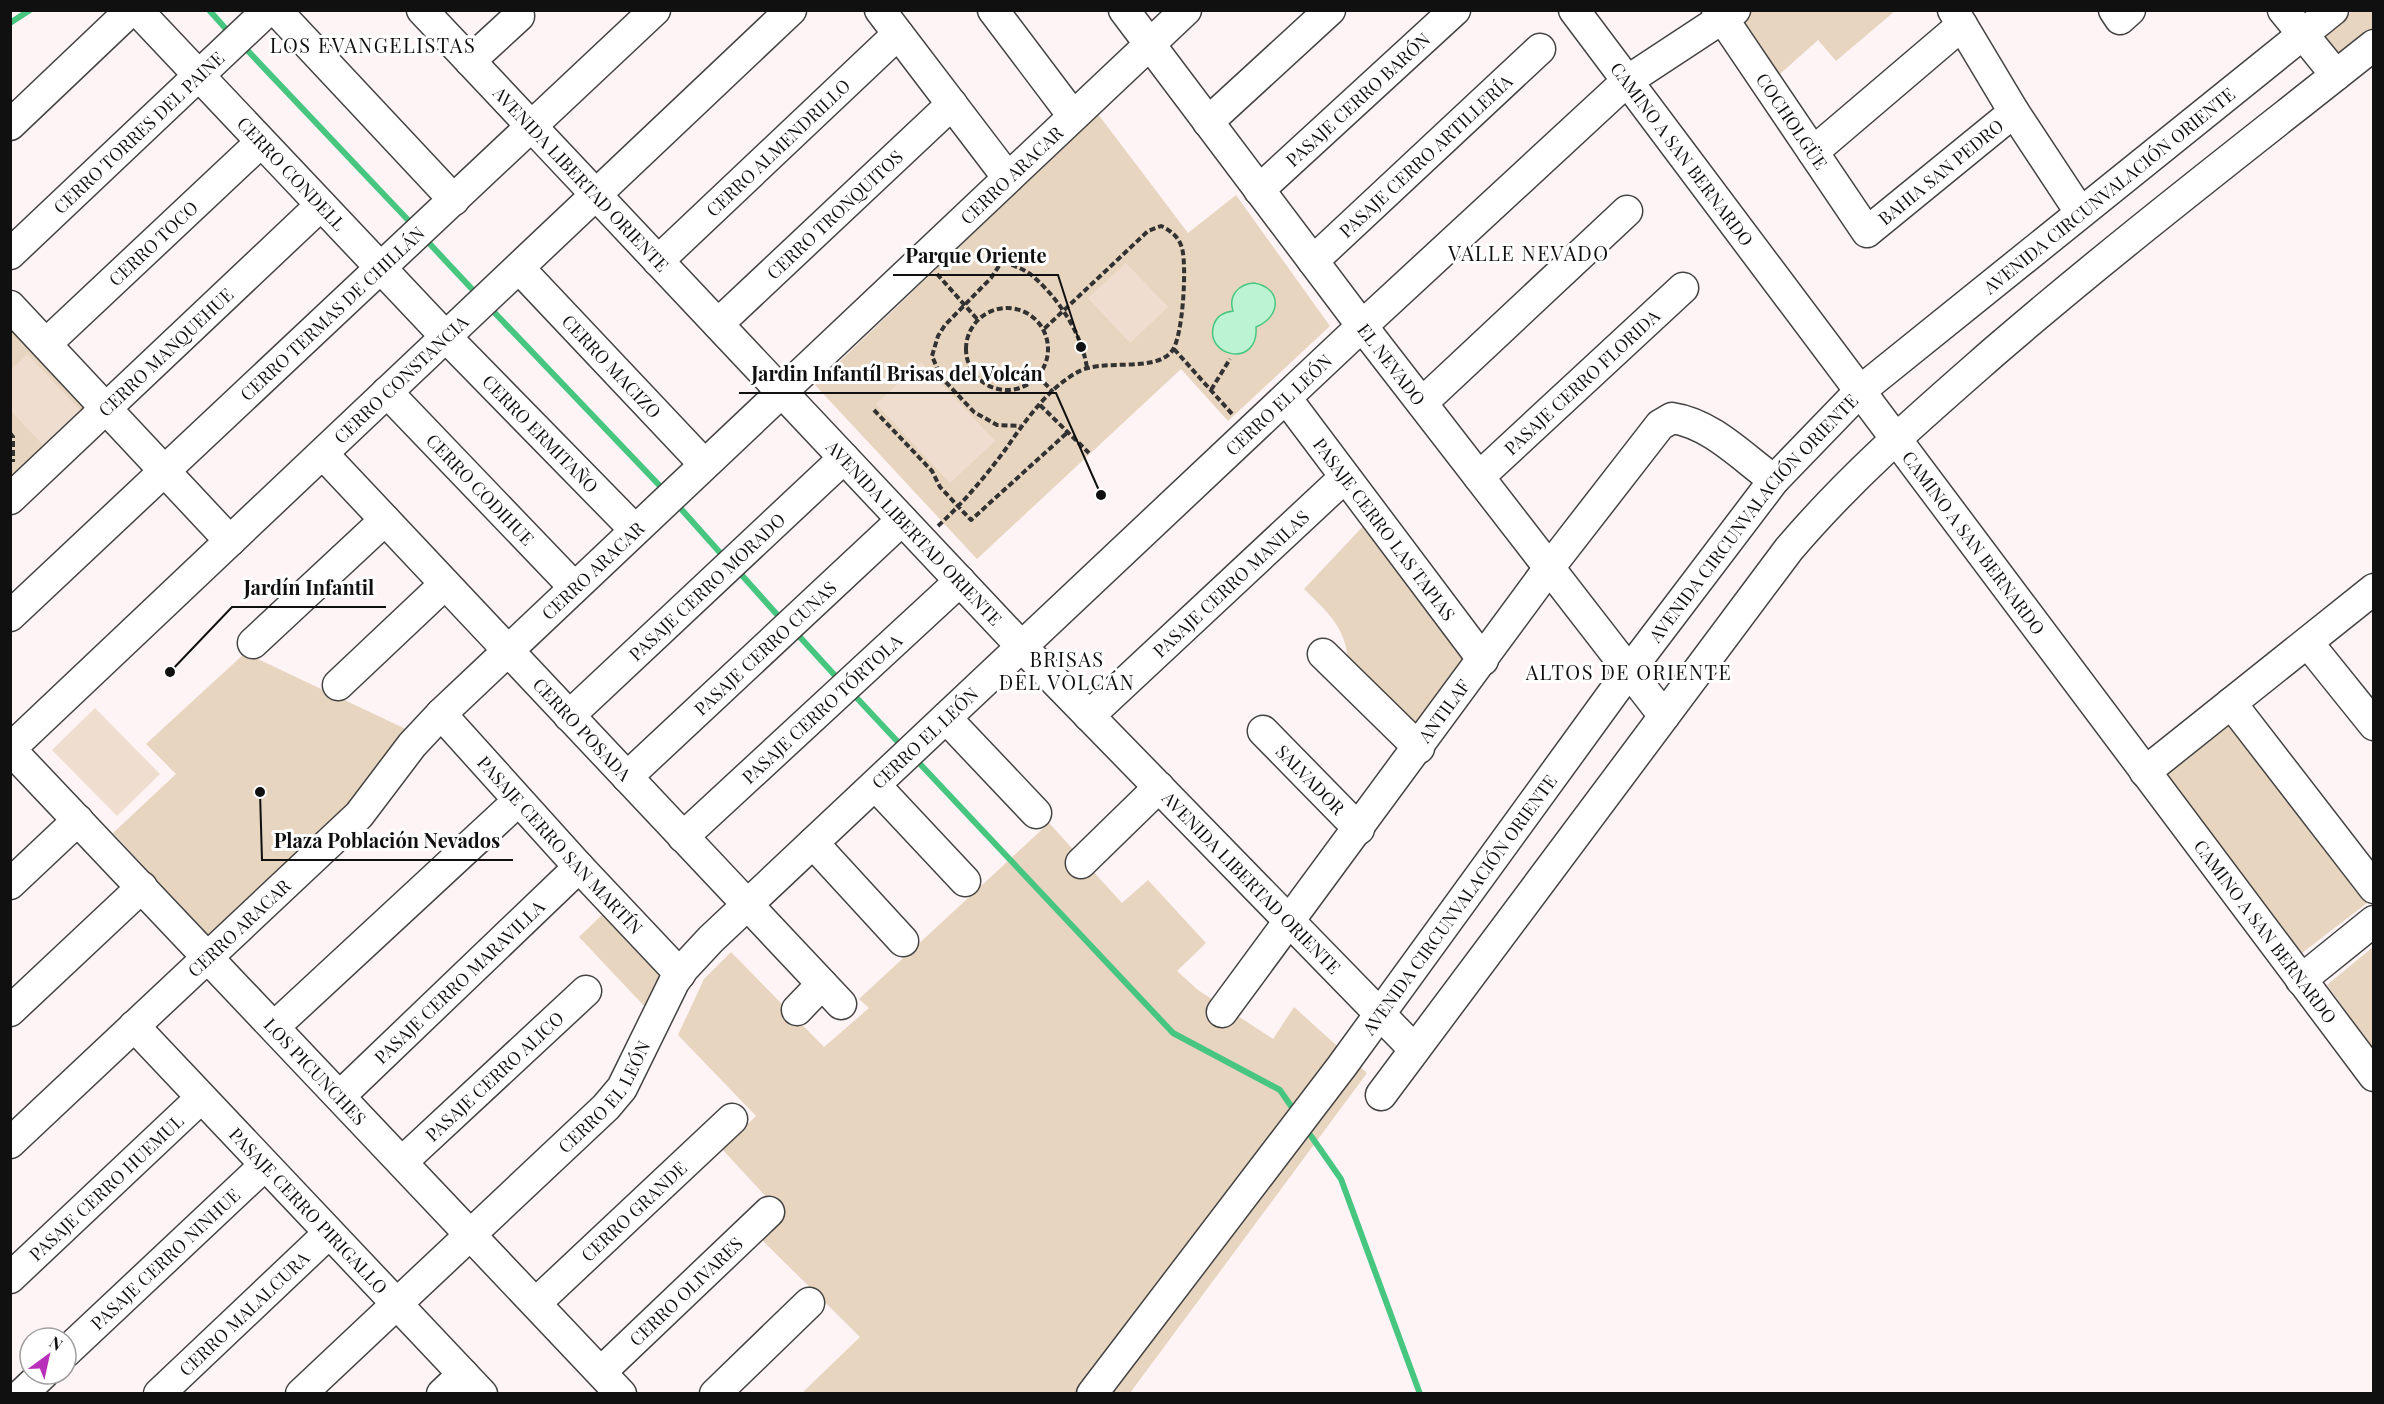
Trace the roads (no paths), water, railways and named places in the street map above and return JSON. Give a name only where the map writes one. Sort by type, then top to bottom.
[{"type":"street","points":[[10,125],[131,10]]},
{"type":"street","name":"CERRO CONDELL","points":[[137,10],[446,337]]},
{"type":"street","name":"CERRO TORRES DEL PAINE","points":[[10,254],[268,10]]},
{"type":"street","points":[[276,10],[454,200]]},
{"type":"street","name":"AVENIDA LIBERTAD ORIENTE","points":[[422,10],[1022,647],[1414,1049]]},
{"type":"street","name":"CERRO TERMAS DE CHILLÁN","points":[[10,616],[655,10]]},
{"type":"street","name":"CERRO CONSTANCIA","points":[[10,749],[791,10]]},
{"type":"street","points":[[880,10],[1008,178]]},
{"type":"street","points":[[993,10],[1073,117]]},
{"type":"street","name":"EL NEVADO","points":[[1124,10],[1362,326],[1664,716]]},
{"type":"street","name":"CERRO ARACAR","points":[[10,1143],[359,815],[412,745],[507,650],[1186,10]]},
{"type":"street","points":[[1208,122],[1329,10]]},
{"type":"street","name":"PASAJE CERRO BARÓN","points":[[1259,190],[1455,10]]},
{"type":"street","name":"CAMINO A SAN BERNARDO","points":[[1574,10],[2373,1076]]},
{"type":"street","points":[[2283,10],[2336,75]]},
{"type":"street","name":"AVENIDA CIRCUNVALACIÓN ORIENTE","points":[[1092,1394],[1380,1014],[1629,671],[1774,480],[1860,391],[2332,10]]},
{"type":"street","name":"CERRO EL LEÓN","points":[[301,1394],[606,1107],[622,1088],[665,998],[697,952],[1362,326],[1627,81],[1725,14]]},
{"type":"street","name":"COCHOLGÜE","points":[[1725,14],[1813,152],[1867,231]]},
{"type":"street","points":[[470,62],[519,16]]},
{"type":"street","points":[[1813,152],[1958,18],[2014,112],[2079,212]]},
{"type":"street","name":"CERRO ALMENDRILLO","points":[[658,261],[898,34]]},
{"type":"street","points":[[1381,1095],[1789,549],[1828,503],[1895,437],[2052,302],[2373,45]]},
{"type":"street","name":"PASAJE CERRO ARTILLERÍA","points":[[1313,261],[1540,49]]},
{"type":"street","name":"CERRO TRONQUITOS","points":[[718,324],[952,104]]},
{"type":"street","name":"BAHIA SAN PEDRO","points":[[1867,231],[2014,112]]},
{"type":"street","name":"CERRO TOCO","points":[[46,344],[261,142]]},
{"type":"street","name":"CERRO MANQUEHUE","points":[[10,499],[321,205]]},
{"type":"street","points":[[1422,403],[1627,211]]},
{"type":"street","name":"CERRO MACIZO","points":[[519,268],[704,464]]},
{"type":"street","name":"PASAJE CERRO FLORIDA","points":[[1479,477],[1683,288]]},
{"type":"street","points":[[10,306],[230,541]]},
{"type":"street","name":"CERRO ERMITAÑO","points":[[446,337],[635,530]]},
{"type":"street","name":"CERRO CODIHUE","points":[[387,392],[574,587]]},
{"type":"street","name":"PASAJE CERRO LAS TAPIAS","points":[[1286,398],[1483,660]]},
{"type":"street","name":"ANTILAF","points":[[1222,1012],[1419,748],[1549,568],[1660,425],[1672,418],[1687,420],[1704,427],[1774,480]]},
{"type":"street","name":"CERRO POSADA","points":[[322,454],[831,994],[797,1010]]},
{"type":"street","name":"PASAJE CERRO MORADO","points":[[569,716],[844,458]]},
{"type":"street","name":"PASAJE CERRO MANILAS","points":[[1089,716],[1345,477]]},
{"type":"street","points":[[253,643],[385,520]]},
{"type":"street","name":"PASAJE CERRO CUNAS","points":[[627,777],[912,530]]},
{"type":"street","name":"PASAJE CERRO TÓRTOLA","points":[[683,837],[960,581]]},
{"type":"street","points":[[338,685],[445,584]]},
{"type":"street","points":[[2145,772],[2373,589]]},
{"type":"street","points":[[2308,643],[2373,725]]},
{"type":"street","points":[[1323,654],[1419,748]]},
{"type":"street","points":[[2231,703],[2373,888]]},
{"type":"street","name":"PASAJE CERRO SAN MARTÍN","points":[[441,714],[518,801],[680,974]]},
{"type":"street","points":[[946,718],[1036,813]]},
{"type":"street","name":"SALVADOR","points":[[1263,731],[1359,829]]},
{"type":"street","name":"LOS PICUNCHES","points":[[10,749],[621,1394]]},
{"type":"street","points":[[875,784],[965,881]]},
{"type":"street","points":[[1081,863],[1159,788]]},
{"type":"street","points":[[274,1027],[518,801]]},
{"type":"street","points":[[10,884],[78,820]]},
{"type":"street","points":[[813,843],[903,941]]},
{"type":"street","name":"PASAJE CERRO MARAVILLA","points":[[340,1096],[579,867]]},
{"type":"street","points":[[10,1011],[142,888]]},
{"type":"street","points":[[2301,980],[2373,921]]},
{"type":"street","name":"PASAJE CERRO ALICO","points":[[402,1162],[586,991]]},
{"type":"street","name":"PASAJE CERRO PIRIGALLO","points":[[134,1026],[397,1304],[462,1387]]},
{"type":"street","name":"PASAJE CERRO HUEMUL","points":[[10,1278],[201,1098]]},
{"type":"street","name":"CERRO GRANDE","points":[[536,1303],[732,1119]]},
{"type":"street","name":"PASAJE CERRO NINHUE","points":[[78,1341],[265,1165]]},
{"type":"street","name":"CERRO OLIVARES","points":[[601,1372],[770,1212]]},
{"type":"street","name":"CERRO MALALCURA","points":[[159,1394],[329,1233]]},
{"type":"street","points":[[715,1394],[809,1304]]},
{"type":"waterway","points":[[10,23],[30,10]]},
{"type":"waterway","points":[[209,10],[226,29]]},
{"type":"waterway","points":[[248,51],[409,221]]},
{"type":"waterway","points":[[428,242],[471,288]]},
{"type":"waterway","points":[[493,311],[660,486]]},
{"type":"waterway","points":[[682,510],[723,556]]},
{"type":"waterway","points":[[739,572],[781,619]]},
{"type":"waterway","points":[[798,635],[840,681]]},
{"type":"waterway","points":[[855,696],[897,741]]},
{"type":"waterway","points":[[921,765],[1173,1033],[1280,1090],[1291,1106]]},
{"type":"waterway","points":[[1311,1136],[1341,1179],[1420,1394]]},
{"type":"place","name":"Parque Oriente","points":[[1081,347]]},
{"type":"place","name":"Jardin Infantíl Brisas del Volcán","points":[[1101,495]]},
{"type":"place","name":"Jardín Infantil","points":[[170,672]]},
{"type":"place","name":"Plaza Población Nevados","points":[[260,792]]},
{"type":"district","name":"LOS EVANGELISTAS","points":[[373,44]]},
{"type":"district","name":"VALLE NEVADO","points":[[1529,252]]},
{"type":"district","name":"BRISAS DEL VOLCÁN","points":[[1067,670]]},
{"type":"district","name":"ALTOS DE ORIENTE","points":[[1629,671]]}]
